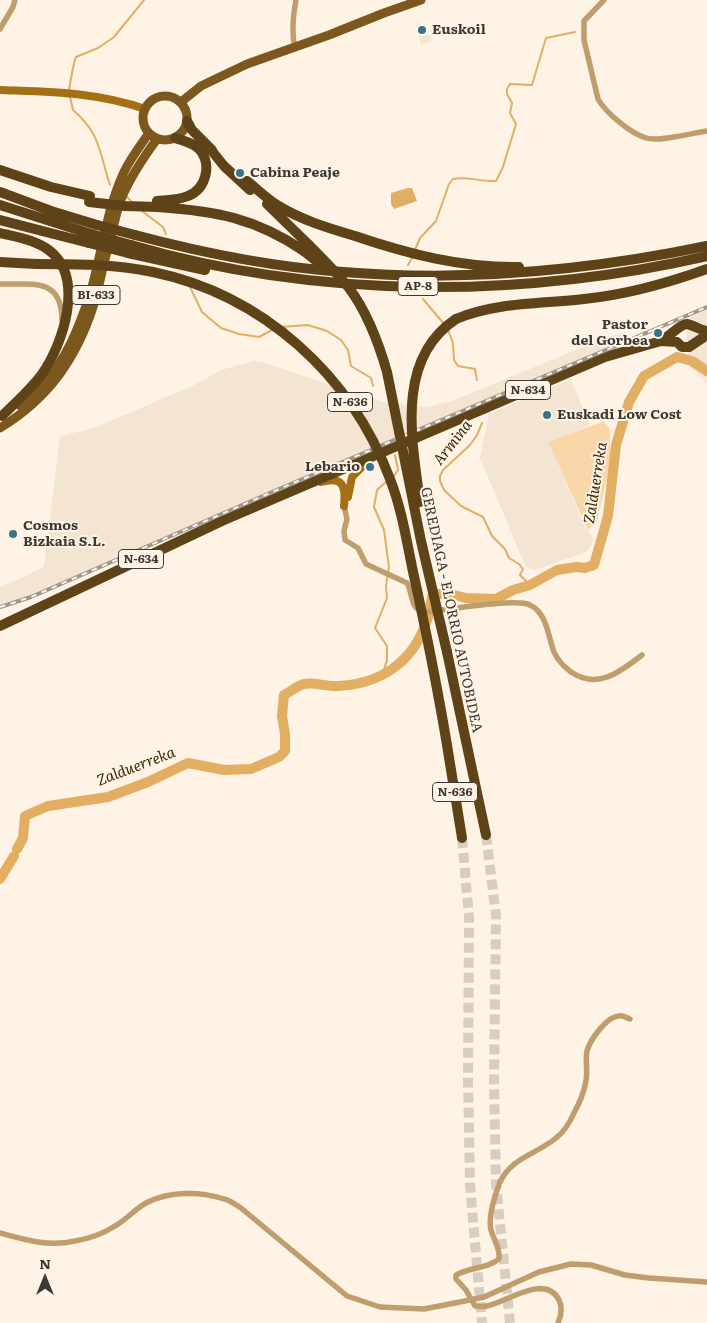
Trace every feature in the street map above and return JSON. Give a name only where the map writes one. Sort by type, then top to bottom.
[{"type":"highway","points":[[187,121],[192,130],[231,167]]},
{"type":"highway","points":[[157,204],[188,196],[197,191],[203,184],[206,176],[206,160],[201,151],[188,142],[175,138]]},
{"type":"highway","points":[[208,146],[239,181],[271,208],[307,248]]},
{"type":"highway","points":[[0,170],[89,199],[157,204],[246,220],[307,248]]},
{"type":"highway","points":[[247,181],[276,205],[302,218],[413,254],[447,262],[488,266],[565,268]]},
{"type":"highway","name":"AP-8","points":[[0,192],[51,211],[92,234]]},
{"type":"highway","name":"AP-8","points":[[0,205],[160,253],[218,266],[332,282],[389,285],[504,285],[617,274],[707,256]]},
{"type":"highway","points":[[0,220],[92,234],[131,244]]},
{"type":"highway","points":[[0,233],[34,242],[49,250],[58,258],[67,277],[69,297],[61,335],[50,360],[41,375],[2,414]]},
{"type":"highway","name":"AP-8","points":[[131,244],[343,272],[443,276],[499,274],[612,264],[707,246]]},
{"type":"highway","name":"GEREDIAGA - ELORRIO AUTOBIDEA","points":[[307,248],[350,290],[361,307],[376,340],[387,372],[486,835]]},
{"type":"highway","name":"GEREDIAGA - ELORRIO AUTOBIDEA","points":[[0,261],[115,266],[153,272],[188,281],[224,296],[261,316],[294,340],[342,391],[367,430],[390,480],[406,538],[423,613],[462,838]]},
{"type":"highway","points":[[422,541],[420,502],[412,438],[412,405],[418,368],[429,344],[444,327],[456,319],[482,310],[586,299],[633,291],[668,283],[707,269]]},
{"type":"highway","name":"N-634","points":[[0,626],[222,521],[605,357],[661,341],[680,326],[686,324],[707,331]]},
{"type":"highway","points":[[695,328],[698,335],[696,342]]},
{"type":"highway","points":[[676,331],[675,337],[677,342]]},
{"type":"highway","points":[[696,342],[707,335]]},
{"type":"highway","name":"N-634","points":[[661,341],[677,342],[686,347],[692,346],[696,342]]},
{"type":"main road","points":[[181,102],[201,86],[220,75],[421,0]]},
{"type":"main road","points":[[161,96],[175,98],[181,102],[187,114],[187,121],[183,131],[175,138],[163,140],[157,139],[148,133],[143,122],[145,109],[149,103],[161,96]]},
{"type":"main road","name":"BI-633","points":[[2,414],[18,407],[43,384],[60,362],[70,343],[81,320],[90,293],[109,212],[124,171],[148,133]]},
{"type":"main road","name":"BI-633","points":[[0,428],[26,410],[49,388],[67,366],[76,350],[94,303],[121,199],[134,171],[157,139]]},
{"type":"street","points":[[0,29],[15,0]]},
{"type":"street","points":[[295,48],[292,19],[296,0]]},
{"type":"street","points":[[604,0],[584,21],[584,40],[598,100],[602,106],[612,117],[646,138],[707,131]]},
{"type":"street","points":[[0,90],[78,94],[112,99],[145,109]]},
{"type":"street","points":[[0,284],[41,284],[52,291],[58,298],[62,311],[61,335]]},
{"type":"street","points":[[344,506],[352,477],[371,458]]},
{"type":"street","points":[[283,494],[334,480],[338,482],[344,488],[344,506],[347,518],[344,534],[345,540],[358,548],[366,564],[409,584],[415,608],[418,611],[424,612],[508,603],[529,604],[537,609],[543,619],[554,651],[564,667],[578,676],[590,680],[600,680],[624,669],[642,655]]},
{"type":"street","points":[[558,1323],[562,1315],[560,1302],[554,1293],[544,1288],[535,1289],[486,1306],[475,1306],[466,1290],[456,1279],[456,1275],[462,1271],[493,1264],[499,1259],[500,1251],[490,1226],[492,1211],[501,1180],[509,1169],[524,1156],[555,1140],[564,1132],[574,1114],[586,1083],[588,1073],[586,1053],[591,1041],[612,1018],[620,1015],[630,1019]]},
{"type":"street","points":[[0,1233],[27,1241],[48,1244],[75,1241],[114,1227],[145,1204],[160,1197],[193,1193],[226,1199],[241,1208],[347,1296],[380,1307],[424,1309],[471,1300],[484,1297],[539,1272],[571,1264],[591,1264],[633,1276],[707,1282]]},
{"type":"shaded area","name":"Euskoil","points":[[423,23],[428,35],[431,35],[433,40],[421,45],[416,25]]},
{"type":"shaded area","points":[[412,188],[417,201],[394,209],[391,204],[391,193]]},
{"type":"shaded area","points":[[707,310],[707,383],[689,366],[685,320]]},
{"type":"shaded area","points":[[626,332],[630,342],[292,485],[25,601],[0,609],[0,587],[44,566],[60,436],[94,428],[194,385],[221,370],[254,361],[266,363],[387,403],[426,407],[449,402],[605,338]]},
{"type":"shaded area","points":[[571,379],[590,425],[549,443],[583,523],[594,540],[588,550],[583,553],[535,570],[529,569],[524,563],[480,458],[489,414]]},
{"type":"shaded area","points":[[604,421],[610,429],[610,464],[597,521],[588,530],[548,442]]},
{"type":"waterway","points":[[69,90],[76,57],[98,48],[114,37],[144,0]]},
{"type":"waterway","name":"Armina","points":[[415,250],[420,238],[436,221],[449,184],[453,179],[496,181],[503,167],[516,124],[510,113],[512,103],[507,94],[507,89],[510,84],[532,85],[546,38],[575,32]]},
{"type":"waterway","points":[[70,97],[73,110],[89,127],[98,144],[110,185]]},
{"type":"waterway","points":[[126,196],[133,203]]},
{"type":"waterway","points":[[142,211],[163,227],[166,234]]},
{"type":"waterway","name":"Armina","points":[[408,265],[412,258]]},
{"type":"waterway","points":[[190,287],[202,312],[221,328],[239,334],[259,337],[272,330]]},
{"type":"waterway","name":"Armina","points":[[423,299],[444,324]]},
{"type":"waterway","points":[[281,327],[308,325],[327,331],[341,340],[348,350],[351,366],[371,378],[373,386]]},
{"type":"waterway","name":"Armina","points":[[448,330],[453,343],[454,360],[458,366],[475,369],[477,380]]},
{"type":"waterway","name":"Zalduerreka","points":[[17,849],[23,838],[25,816],[48,806],[108,797],[148,782],[188,763],[224,770],[251,769],[279,757],[285,751],[282,716],[284,695],[304,684],[334,686],[353,684],[368,681],[393,669],[403,660],[420,637],[427,620],[433,594],[496,599],[513,590],[530,585],[557,570],[577,567],[585,568],[594,565],[608,516],[616,445],[629,402],[644,376],[677,357],[692,361],[707,371]]},
{"type":"waterway","name":"Armina","points":[[482,423],[470,445],[443,470],[440,481],[444,490],[461,506],[483,517],[492,536],[505,549],[509,558],[523,569],[520,575],[530,585]]},
{"type":"waterway","points":[[394,476],[398,470],[395,455]]},
{"type":"waterway","points":[[382,676],[387,660],[387,646],[375,628],[387,598],[386,586],[389,567],[384,530],[374,507],[377,490],[386,482]]},
{"type":"waterway","name":"Zalduerreka","points":[[0,879],[14,856]]},
{"type":"tunnel","points":[[486,835],[496,916],[494,1080],[496,1184],[510,1323]]},
{"type":"tunnel","points":[[462,838],[469,917],[468,1080],[470,1185],[482,1323]]},
{"type":"railway","points":[[0,607],[31,597],[707,307]]},
{"type":"place","name":"Euskoil","points":[[422,30]]},
{"type":"place","name":"Cabina Peaje","points":[[240,173]]},
{"type":"place","name":"Pastor del Gorbea","points":[[658,333]]},
{"type":"place","name":"Euskadi Low Cost","points":[[547,415]]},
{"type":"place","name":"Lebario","points":[[370,467]]},
{"type":"place","name":"Cosmos Bizkaia S.L.","points":[[13,534]]}]
